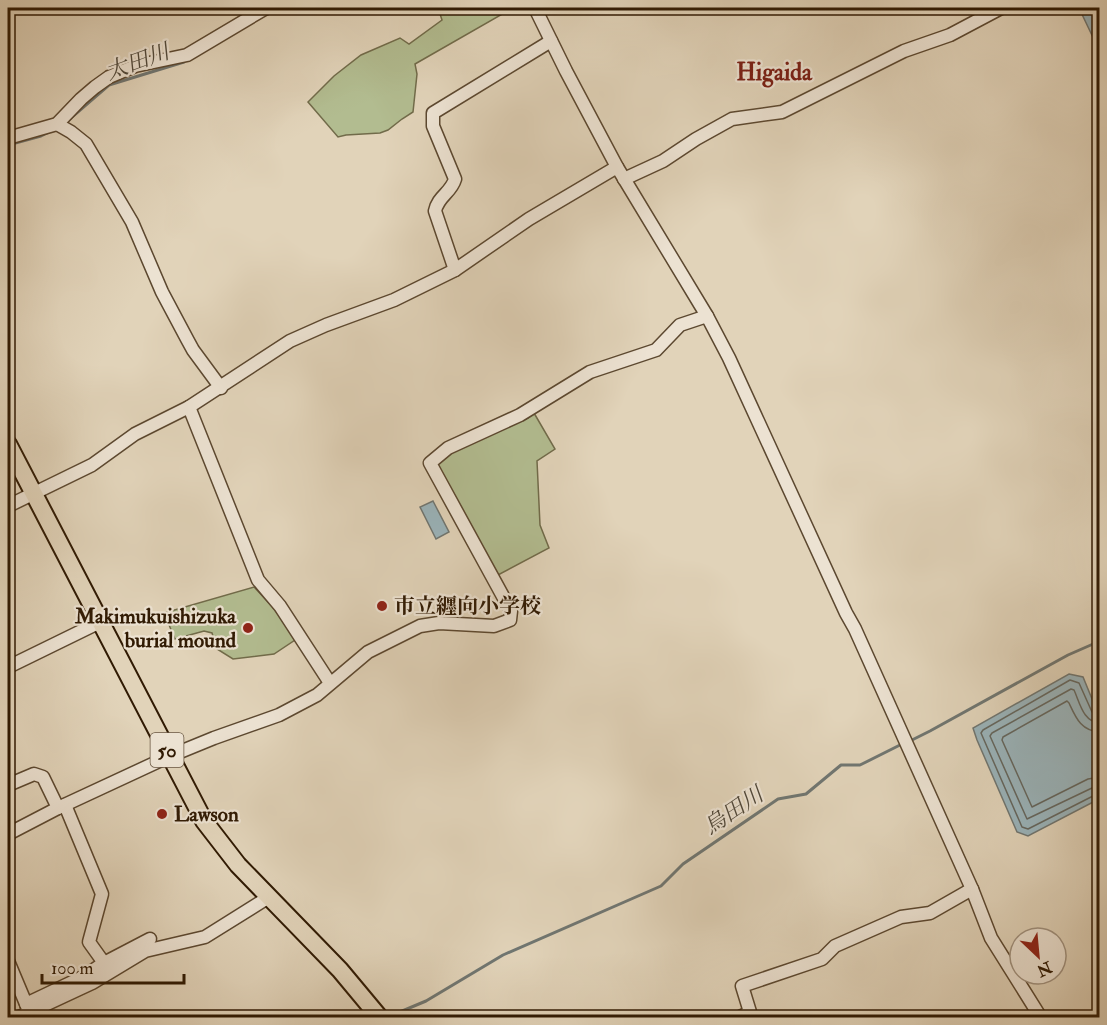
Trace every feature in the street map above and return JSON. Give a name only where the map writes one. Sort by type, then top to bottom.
[{"type":"main road","name":"50","points":[[8,444],[204,822],[238,865],[340,970],[380,1017]]},
{"type":"street","points":[[8,138],[57,124],[81,99],[109,77],[135,66],[187,55],[266,8]]},
{"type":"street","points":[[535,8],[617,167],[707,316],[729,358],[855,629],[972,889],[991,938],[1041,1017]]},
{"type":"street","points":[[624,178],[663,161],[732,119],[782,112],[904,51],[951,35],[1001,8]]},
{"type":"street","points":[[455,270],[435,211],[437,202],[453,186],[455,179],[433,126],[433,113],[551,41]]},
{"type":"street","points":[[57,124],[86,144],[132,222],[162,292],[193,350],[221,388]]},
{"type":"street","points":[[8,506],[92,465],[135,434],[221,388],[290,341],[394,300],[455,270],[529,219],[617,167]]},
{"type":"street","points":[[8,834],[170,756],[279,716],[317,695],[368,652],[420,626],[439,623],[494,626],[510,620],[511,611],[430,463],[448,448],[520,415],[590,372],[656,350],[680,325],[707,316]]},
{"type":"street","points":[[189,407],[258,580],[280,606],[330,683]]},
{"type":"street","points":[[8,667],[100,622]]},
{"type":"street","points":[[8,785],[34,774],[43,777],[62,807],[102,894],[89,942],[104,963]]},
{"type":"street","points":[[738,1017],[750,1012],[742,986],[822,959],[835,946],[901,917],[930,913],[972,889]]},
{"type":"street","points":[[28,1008],[92,983],[145,951],[205,937],[269,897]]},
{"type":"street","points":[[17,1017],[28,1008],[104,963],[150,939]]},
{"type":"street","points":[[8,961],[28,1008]]},
{"type":"green space","points":[[438,8],[513,8],[415,64],[417,74],[413,112],[380,133],[338,137],[308,102],[334,76],[361,55],[400,38],[409,44],[442,20]]},
{"type":"green space","points":[[534,413],[555,449],[537,461],[540,525],[549,548],[498,575],[437,464],[460,447],[528,418]]},
{"type":"green space","points":[[254,587],[281,618],[295,640],[274,654],[233,659],[217,649],[212,633],[204,631],[175,639],[164,613]]},
{"type":"water","points":[[1079,8],[1099,8],[1099,50]]},
{"type":"water","points":[[433,501],[449,532],[436,539],[420,507]]},
{"type":"water","points":[[1069,674],[1083,677],[1099,716],[1099,799],[1028,836],[1017,832],[973,728]]},
{"type":"waterway","name":"太田川","points":[[268,14],[279,8]]},
{"type":"waterway","name":"太田川","points":[[65,123],[109,85],[184,62]]},
{"type":"waterway","name":"太田川","points":[[8,145],[49,132]]},
{"type":"waterway","name":"烏田川","points":[[908,742],[1068,655],[1100,641]]},
{"type":"waterway","name":"烏田川","points":[[388,1017],[426,1001],[503,955],[661,886],[683,864],[778,799],[806,794],[841,765],[860,765],[902,744]]},
{"type":"place","name":"市立纒向小学校","points":[[382,606]]},
{"type":"place","name":"Makimukuishizuka burial mound","points":[[248,628]]},
{"type":"place","name":"Lawson","points":[[162,814]]},
{"type":"district","name":"Higaida","points":[[774,72]]}]
